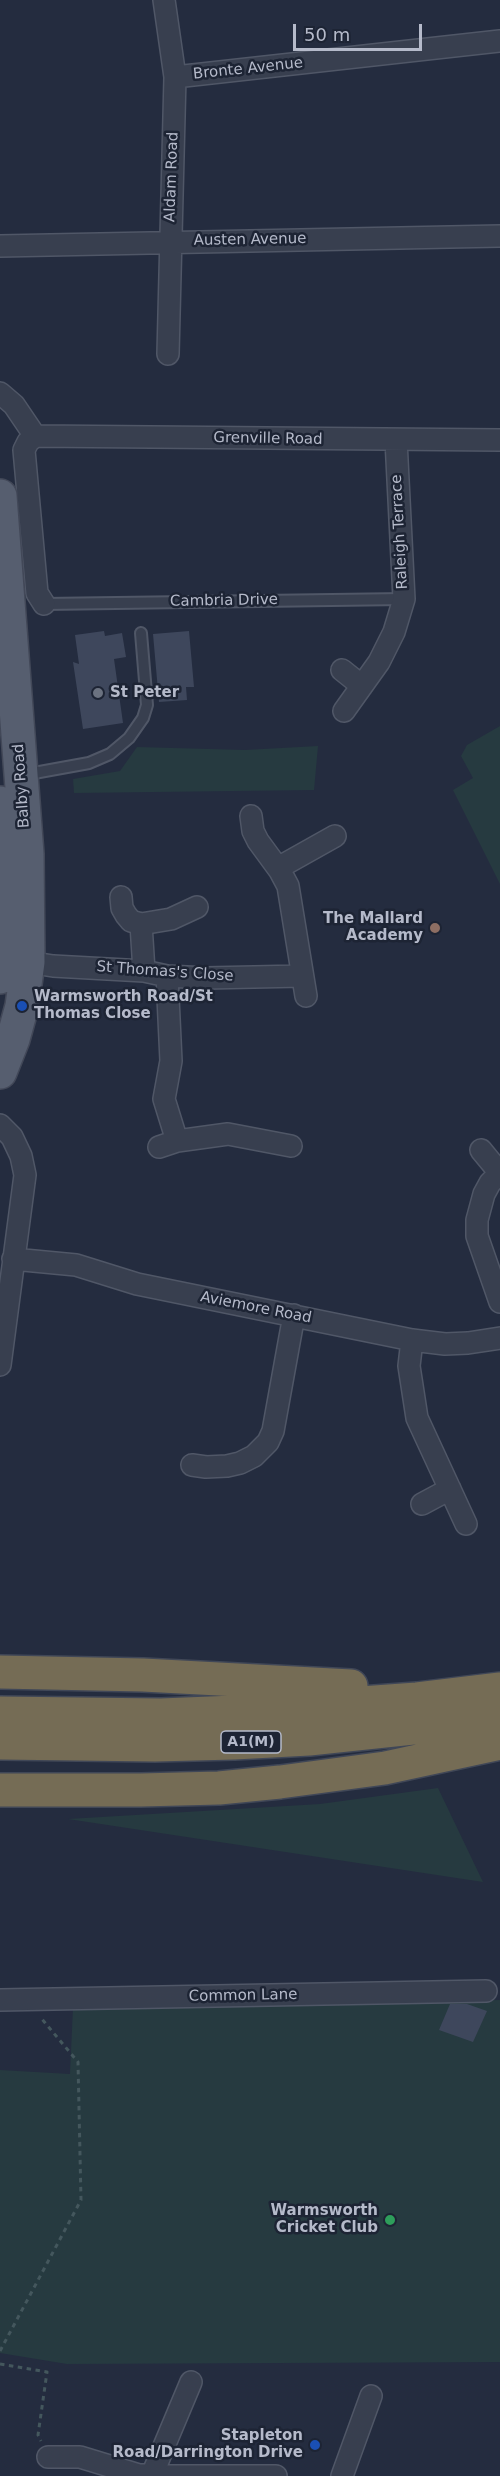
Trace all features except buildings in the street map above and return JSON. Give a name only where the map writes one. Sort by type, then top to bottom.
[{"type":"highway","points":[[0,1672],[143,1675],[339,1686],[419,1685],[500,1678]]},
{"type":"highway","name":"A1(M)","points":[[0,1713],[161,1715],[235,1712],[417,1699],[500,1689]]},
{"type":"highway","name":"A1(M)","points":[[0,1743],[155,1745],[234,1743],[500,1719]]},
{"type":"highway","points":[[0,1790],[141,1790],[260,1784],[385,1768],[500,1743]]},
{"type":"main road","name":"Balby Road","points":[[0,496],[27,854],[28,962],[22,1006],[13,1039],[0,1072]]},
{"type":"main road","name":"Balby Road","points":[[0,803],[4,900],[0,977]]},
{"type":"street","name":"Aldam Road","points":[[164,0],[175,77],[168,354]]},
{"type":"street","name":"Bronte Avenue","points":[[175,77],[500,41]]},
{"type":"street","name":"Austen Avenue","points":[[0,246],[500,236]]},
{"type":"street","points":[[0,393],[14,405],[35,436],[28,441],[24,450],[37,592],[44,604]]},
{"type":"street","name":"Grenville Road","points":[[35,436],[500,440]]},
{"type":"street","name":"Raleigh Terrace","points":[[344,711],[379,662],[394,632],[404,599],[396,440]]},
{"type":"street","points":[[342,670],[362,686]]},
{"type":"street","name":"St Thomas's Close","points":[[28,962],[53,966],[144,970],[167,976],[304,986],[288,886],[258,841],[253,831],[251,816]]},
{"type":"street","points":[[278,868],[335,836]]},
{"type":"street","points":[[121,897],[122,908],[126,915],[131,921],[141,924],[171,919],[197,907]]},
{"type":"street","points":[[141,924],[144,970]]},
{"type":"street","points":[[167,976],[171,1061],[164,1100],[168,1144],[228,1134],[291,1146]]},
{"type":"street","points":[[0,1125],[12,1137],[21,1155],[25,1175],[0,1365]]},
{"type":"street","points":[[481,1150],[500,1173],[490,1183],[484,1194],[477,1220],[477,1236],[500,1302]]},
{"type":"street","name":"Aviemore Road","points":[[14,1259],[76,1265],[137,1284],[412,1340],[456,1344],[500,1338]]},
{"type":"street","points":[[192,1465],[217,1467],[240,1462],[254,1456],[268,1442],[273,1431],[294,1315]]},
{"type":"street","points":[[412,1340],[409,1366],[417,1418],[466,1524]]},
{"type":"street","points":[[422,1504],[450,1489]]},
{"type":"street","name":"Common Lane","points":[[0,2000],[486,1991]]},
{"type":"street","points":[[152,2475],[191,2382]]},
{"type":"street","points":[[342,2476],[371,2396]]},
{"type":"street","points":[[48,2457],[80,2457],[139,2475],[276,2476]]},
{"type":"lane","name":"Cambria Drive","points":[[44,604],[404,599]]},
{"type":"lane","points":[[21,775],[89,763],[110,754],[129,738],[142,718],[147,705],[141,633]]},
{"type":"path","points":[[0,2351],[81,2200],[78,2062],[26,2001]]},
{"type":"path","points":[[0,2364],[47,2372],[38,2435],[48,2457]]},
{"type":"shaded area","points":[[500,726],[500,884],[453,790],[473,778],[461,756],[467,745]]},
{"type":"shaded area","points":[[318,746],[314,790],[74,793],[73,779],[120,771],[137,747],[245,750]]},
{"type":"shaded area","points":[[438,1788],[483,1882],[68,1819],[320,1804]]},
{"type":"shaded area","points":[[500,2000],[500,2362],[67,2364],[0,2353],[0,2070],[70,2074],[73,2008]]},
{"type":"place","name":"St Peter","points":[[98,693]]},
{"type":"place","name":"The Mallard Academy","points":[[435,928]]},
{"type":"place","name":"Warmsworth Road/St Thomas Close","points":[[22,1006]]},
{"type":"place","name":"Warmsworth Cricket Club","points":[[390,2220]]},
{"type":"place","name":"Stapleton Road/Darrington Drive","points":[[315,2445]]}]
